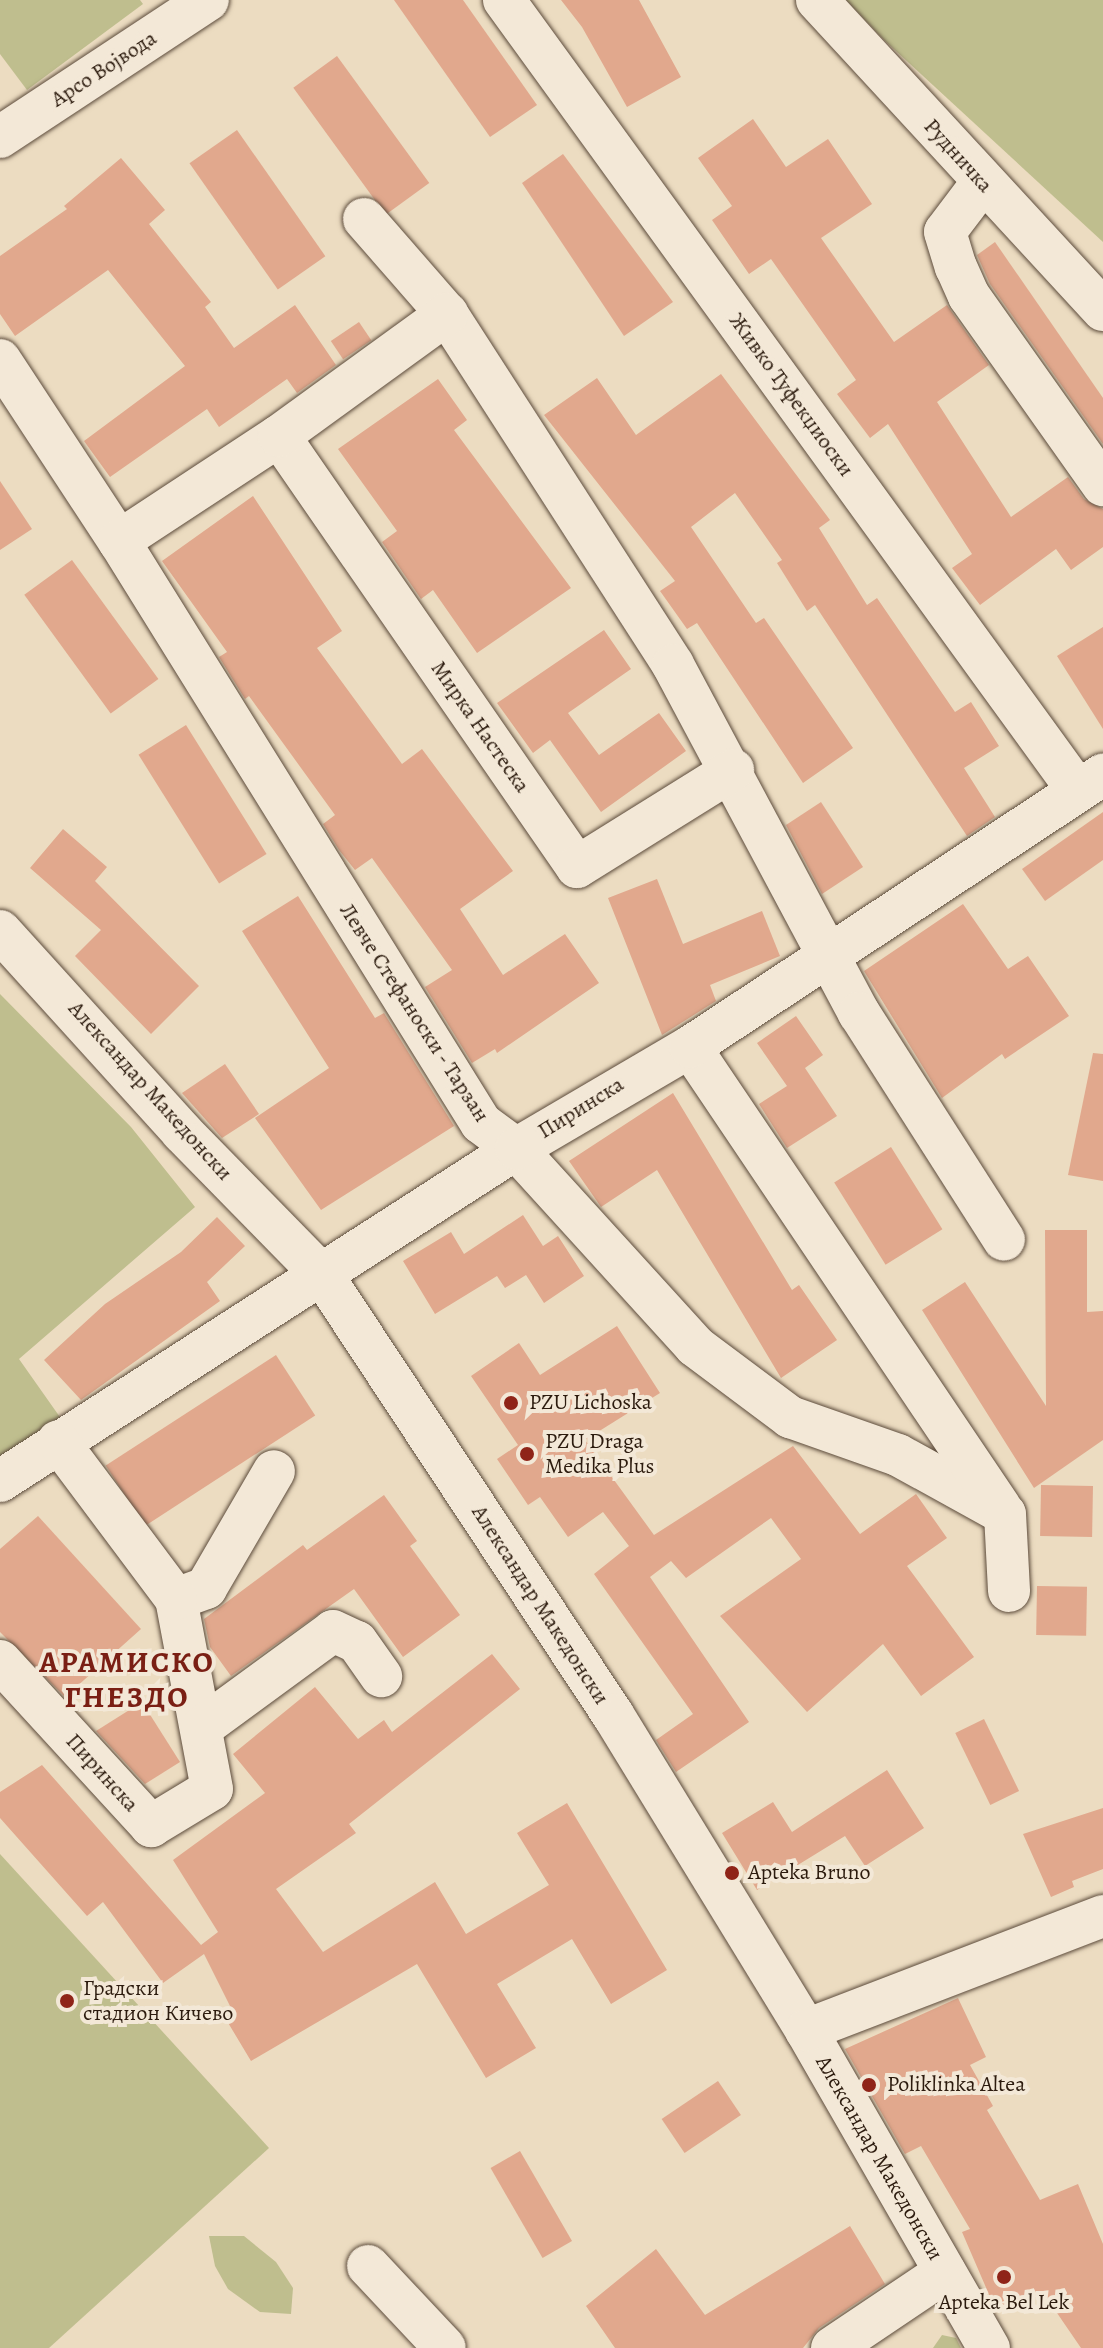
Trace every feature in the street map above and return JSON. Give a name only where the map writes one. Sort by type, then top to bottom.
[{"type":"street","name":"Арсо Војвода","points":[[0,137],[208,0]]},
{"type":"street","name":"Живко Туфекџиоски","points":[[504,0],[1090,783]]},
{"type":"street","name":"Рудничка","points":[[817,0],[982,183],[1103,310]]},
{"type":"street","points":[[982,183],[945,232],[956,267],[969,296],[1103,485]]},
{"type":"street","points":[[364,219],[447,314],[673,665],[733,770],[859,1013],[1004,1240]]},
{"type":"street","points":[[119,541],[279,436],[447,314]]},
{"type":"street","name":"Левче Стефаноски - Тарзан","points":[[0,360],[119,541],[481,1123],[516,1149],[707,1355],[790,1417],[898,1455],[1005,1514]]},
{"type":"street","name":"Мирка Настеска","points":[[279,436],[577,867],[733,770]]},
{"type":"street","name":"Пиринска","points":[[0,1481],[516,1149],[690,1047],[1090,783]]},
{"type":"street","name":"Александар Македонски","points":[[0,931],[182,1132],[323,1276],[613,1715],[806,2030],[989,2348]]},
{"type":"street","points":[[690,1047],[1005,1514],[1009,1591]]},
{"type":"street","name":"Пиринска","points":[[0,1661],[151,1826],[212,1789],[176,1599],[58,1441]]},
{"type":"street","points":[[176,1599],[206,1588],[274,1471]]},
{"type":"street","points":[[202,1727],[333,1631],[357,1642],[381,1676]]},
{"type":"street","points":[[806,2030],[1103,1916]]},
{"type":"street","points":[[368,2266],[445,2348]]},
{"type":"street","points":[[832,2348],[945,2272]]},
{"type":"shaded area","points":[[0,0],[140,0],[143,4],[27,90],[0,54]]},
{"type":"shaded area","points":[[846,0],[1103,0],[1103,242],[884,40]]},
{"type":"shaded area","points":[[0,994],[131,1127],[195,1207],[19,1359],[62,1420],[0,1463]]},
{"type":"shaded area","name":"Градски стадион Кичево","points":[[0,1854],[269,2148],[49,2348],[0,2348]]},
{"type":"shaded area","points":[[209,2236],[244,2236],[276,2262],[293,2288],[291,2314],[260,2312],[228,2289],[215,2266]]},
{"type":"shaded area","points":[[942,2335],[956,2338],[961,2348],[933,2348]]},
{"type":"building","points":[[394,0],[463,0],[537,105],[490,137]]},
{"type":"building","points":[[561,0],[639,0],[681,77],[627,107],[582,27]]},
{"type":"building","points":[[337,56],[429,183],[386,215],[293,88]]},
{"type":"building","points":[[753,119],[786,167],[828,139],[872,204],[821,238],[894,342],[947,305],[989,365],[937,402],[1011,517],[1068,477],[1084,499],[1103,509],[1103,547],[1071,570],[1056,549],[980,605],[952,568],[972,554],[888,424],[870,438],[837,394],[856,380],[771,259],[749,274],[712,220],[732,206],[698,158]]},
{"type":"building","points":[[237,130],[325,256],[278,289],[189,163]]},
{"type":"building","points":[[563,154],[673,302],[624,336],[522,183]]},
{"type":"building","points":[[121,158],[165,210],[149,224],[211,302],[205,307],[234,348],[295,305],[336,365],[297,393],[287,379],[219,427],[207,409],[110,477],[84,441],[185,366],[108,270],[15,336],[0,314],[0,256],[67,209],[64,206]]},
{"type":"building","points":[[995,242],[1103,398],[1103,444],[990,284],[977,255]]},
{"type":"building","points":[[359,322],[371,340],[343,359],[331,341]]},
{"type":"building","points":[[721,374],[830,520],[819,528],[867,605],[877,598],[955,712],[971,702],[999,746],[964,768],[995,817],[967,836],[815,605],[807,611],[777,563],[782,560],[735,493],[691,527],[756,623],[764,618],[853,748],[803,783],[697,623],[687,629],[660,591],[675,581],[544,415],[597,378],[636,435]]},
{"type":"building","points":[[438,379],[467,420],[454,430],[571,588],[477,653],[433,590],[421,599],[382,542],[397,531],[338,449]]},
{"type":"building","points":[[0,481],[32,529],[0,550]]},
{"type":"building","points":[[253,496],[342,631],[317,648],[402,764],[422,749],[513,871],[460,909],[503,975],[565,934],[599,983],[497,1053],[495,1049],[472,1063],[425,987],[452,970],[372,858],[355,870],[339,850],[323,824],[335,815],[249,696],[245,699],[219,657],[227,652],[162,561]]},
{"type":"building","points":[[72,560],[158,679],[111,714],[24,595]]},
{"type":"building","points":[[1103,627],[1103,729],[1057,656]]},
{"type":"building","points":[[604,630],[631,669],[568,713],[599,755],[659,713],[686,751],[601,812],[550,740],[533,753],[497,703]]},
{"type":"building","points":[[186,725],[267,854],[219,884],[139,755]]},
{"type":"building","points":[[821,802],[863,867],[822,894],[786,825]]},
{"type":"building","points":[[1103,812],[1103,860],[1045,901],[1022,869]]},
{"type":"building","points":[[63,829],[107,867],[95,881],[199,986],[151,1034],[75,956],[101,930],[30,868]]},
{"type":"building","points":[[657,879],[683,944],[762,911],[780,956],[710,985],[716,1001],[662,1035],[608,898]]},
{"type":"building","points":[[298,896],[375,1018],[384,1013],[454,1126],[321,1210],[255,1118],[329,1068],[242,931]]},
{"type":"building","points":[[963,904],[1008,969],[1028,956],[1069,1016],[1005,1059],[1002,1054],[942,1098],[864,971]]},
{"type":"building","points":[[796,1016],[823,1055],[805,1068],[837,1116],[787,1148],[759,1104],[787,1086],[757,1043]]},
{"type":"building","points":[[1093,1053],[1103,1054],[1103,1181],[1068,1175]]},
{"type":"building","points":[[225,1064],[259,1114],[222,1138],[182,1093]]},
{"type":"building","points":[[673,1093],[792,1290],[799,1285],[837,1340],[781,1378],[657,1170],[601,1207],[569,1161]]},
{"type":"building","points":[[891,1147],[942,1229],[886,1265],[834,1183]]},
{"type":"building","points":[[523,1215],[543,1246],[558,1236],[584,1276],[544,1303],[526,1275],[505,1288],[497,1276],[435,1314],[403,1261],[451,1232],[464,1254]]},
{"type":"building","points":[[217,1217],[245,1246],[207,1282],[220,1301],[81,1400],[44,1360],[105,1304],[181,1252]]},
{"type":"building","points":[[1045,1230],[1087,1230],[1087,1312],[1103,1311],[1103,1440],[1034,1488],[922,1310],[965,1282],[1046,1406]]},
{"type":"building","points":[[617,1326],[660,1393],[585,1440],[654,1535],[793,1446],[860,1534],[916,1494],[947,1538],[907,1566],[974,1657],[921,1696],[883,1644],[807,1712],[720,1616],[801,1559],[771,1518],[686,1578],[671,1561],[650,1577],[749,1722],[676,1772],[656,1740],[693,1714],[594,1574],[629,1546],[603,1512],[568,1537],[540,1497],[528,1505],[497,1459],[518,1445],[471,1376],[519,1343],[540,1375]]},
{"type":"building","points":[[276,1355],[315,1415],[145,1526],[106,1466]]},
{"type":"building","points":[[1041,1485],[1093,1486],[1092,1537],[1040,1536]]},
{"type":"building","points":[[384,1495],[417,1541],[410,1546],[460,1615],[403,1657],[354,1589],[231,1676],[210,1647],[204,1619],[303,1545],[307,1550]]},
{"type":"building","points":[[38,1516],[141,1629],[65,1697],[0,1632],[0,1549]]},
{"type":"building","points":[[1037,1586],[1087,1587],[1086,1636],[1036,1635]]},
{"type":"building","points":[[492,1654],[520,1689],[349,1824],[356,1833],[276,1889],[323,1952],[435,1882],[466,1934],[549,1885],[517,1833],[567,1803],[667,1970],[611,2004],[572,1939],[497,1984],[536,2048],[486,2078],[417,1964],[251,2061],[221,2011],[230,2006],[204,1954],[163,1983],[103,1902],[87,1916],[0,1818],[0,1792],[42,1765],[201,1945],[218,1932],[173,1860],[265,1793],[233,1754],[315,1687],[358,1739],[384,1720],[392,1732]]},
{"type":"building","points":[[142,1702],[180,1762],[145,1784],[96,1731]]},
{"type":"building","points":[[984,1719],[1019,1791],[990,1805],[955,1733]]},
{"type":"building","points":[[887,1770],[924,1828],[865,1866],[845,1836],[757,1890],[722,1833],[773,1802],[792,1832]]},
{"type":"building","points":[[1103,1808],[1103,1869],[1072,1881],[1074,1887],[1051,1897],[1023,1834]]},
{"type":"building","points":[[958,1998],[986,2057],[970,2065],[993,2106],[987,2110],[1040,2200],[1078,2184],[1103,2244],[1103,2348],[1081,2348],[1044,2294],[997,2313],[962,2232],[970,2229],[921,2146],[905,2154],[845,2049]]},
{"type":"building","points":[[718,2081],[741,2115],[685,2153],[662,2119]]},
{"type":"building","points":[[520,2151],[572,2241],[543,2258],[491,2168]]},
{"type":"building","points":[[850,2226],[885,2284],[819,2328],[803,2348],[615,2348],[586,2306],[656,2249],[705,2315]]},
{"type":"place","name":"PZU Lichoska","points":[[511,1403]]},
{"type":"place","name":"PZU Draga Medika Plus","points":[[527,1454]]},
{"type":"place","name":"Apteka Bruno","points":[[732,1873]]},
{"type":"place","name":"Градски стадион Кичево","points":[[67,2001]]},
{"type":"place","name":"Poliklinka Altea","points":[[869,2085]]},
{"type":"place","name":"Apteka Bel Lek","points":[[1004,2277]]},
{"type":"district","name":"АРАМИСКО ГНЕЗДО","points":[[127,1679]]}]
